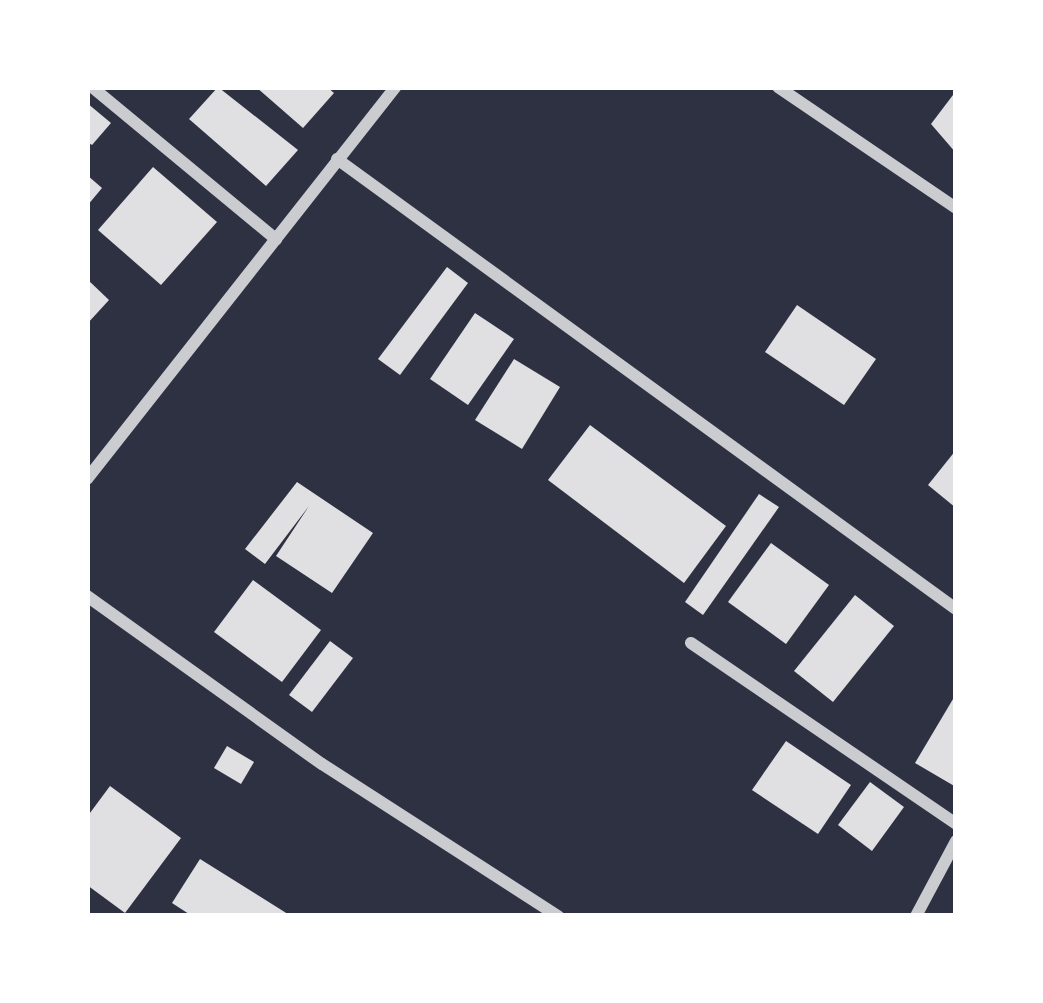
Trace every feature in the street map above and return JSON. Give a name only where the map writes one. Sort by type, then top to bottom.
[{"type":"street","points":[[92,87],[276,239]]},
{"type":"street","points":[[89,471],[395,87]]},
{"type":"street","points":[[778,87],[956,208]]},
{"type":"street","points":[[338,159],[956,608]]},
{"type":"street","points":[[87,596],[322,764],[558,916]]},
{"type":"street","points":[[691,644],[956,824]]},
{"type":"street","points":[[916,916],[956,842]]},
{"type":"building","points":[[218,87],[298,150],[266,186],[189,119]]},
{"type":"building","points":[[256,87],[327,87],[334,93],[303,128]]},
{"type":"building","points":[[956,91],[956,153],[931,124]]},
{"type":"building","points":[[87,103],[111,123],[92,145],[87,142]]},
{"type":"building","points":[[153,167],[217,222],[161,285],[98,230]]},
{"type":"building","points":[[87,175],[102,188],[87,206]]},
{"type":"building","points":[[447,267],[468,283],[400,375],[378,359]]},
{"type":"building","points":[[87,279],[109,300],[87,324]]},
{"type":"building","points":[[797,305],[876,359],[844,405],[765,352]]},
{"type":"building","points":[[475,313],[514,339],[468,405],[430,379]]},
{"type":"building","points":[[514,359],[560,387],[522,449],[475,420]]},
{"type":"building","points":[[590,425],[726,526],[684,583],[548,480]]},
{"type":"building","points":[[956,450],[956,508],[928,485]]},
{"type":"building","points":[[297,482],[373,533],[332,593],[276,556],[309,506],[265,564],[245,549]]},
{"type":"building","points":[[759,494],[779,507],[703,615],[685,602]]},
{"type":"building","points":[[771,543],[829,585],[786,644],[728,602]]},
{"type":"building","points":[[253,580],[321,630],[282,682],[214,632]]},
{"type":"building","points":[[855,595],[894,626],[833,702],[794,671]]},
{"type":"building","points":[[330,641],[353,658],[312,712],[289,695]]},
{"type":"building","points":[[956,694],[956,787],[915,763]]},
{"type":"building","points":[[786,741],[851,785],[818,834],[752,790]]},
{"type":"building","points":[[227,746],[254,762],[241,784],[214,768]]},
{"type":"building","points":[[870,782],[904,807],[872,851],[838,825]]},
{"type":"building","points":[[110,786],[181,838],[125,913],[87,885],[87,817]]},
{"type":"building","points":[[200,859],[291,916],[192,916],[172,903]]}]
